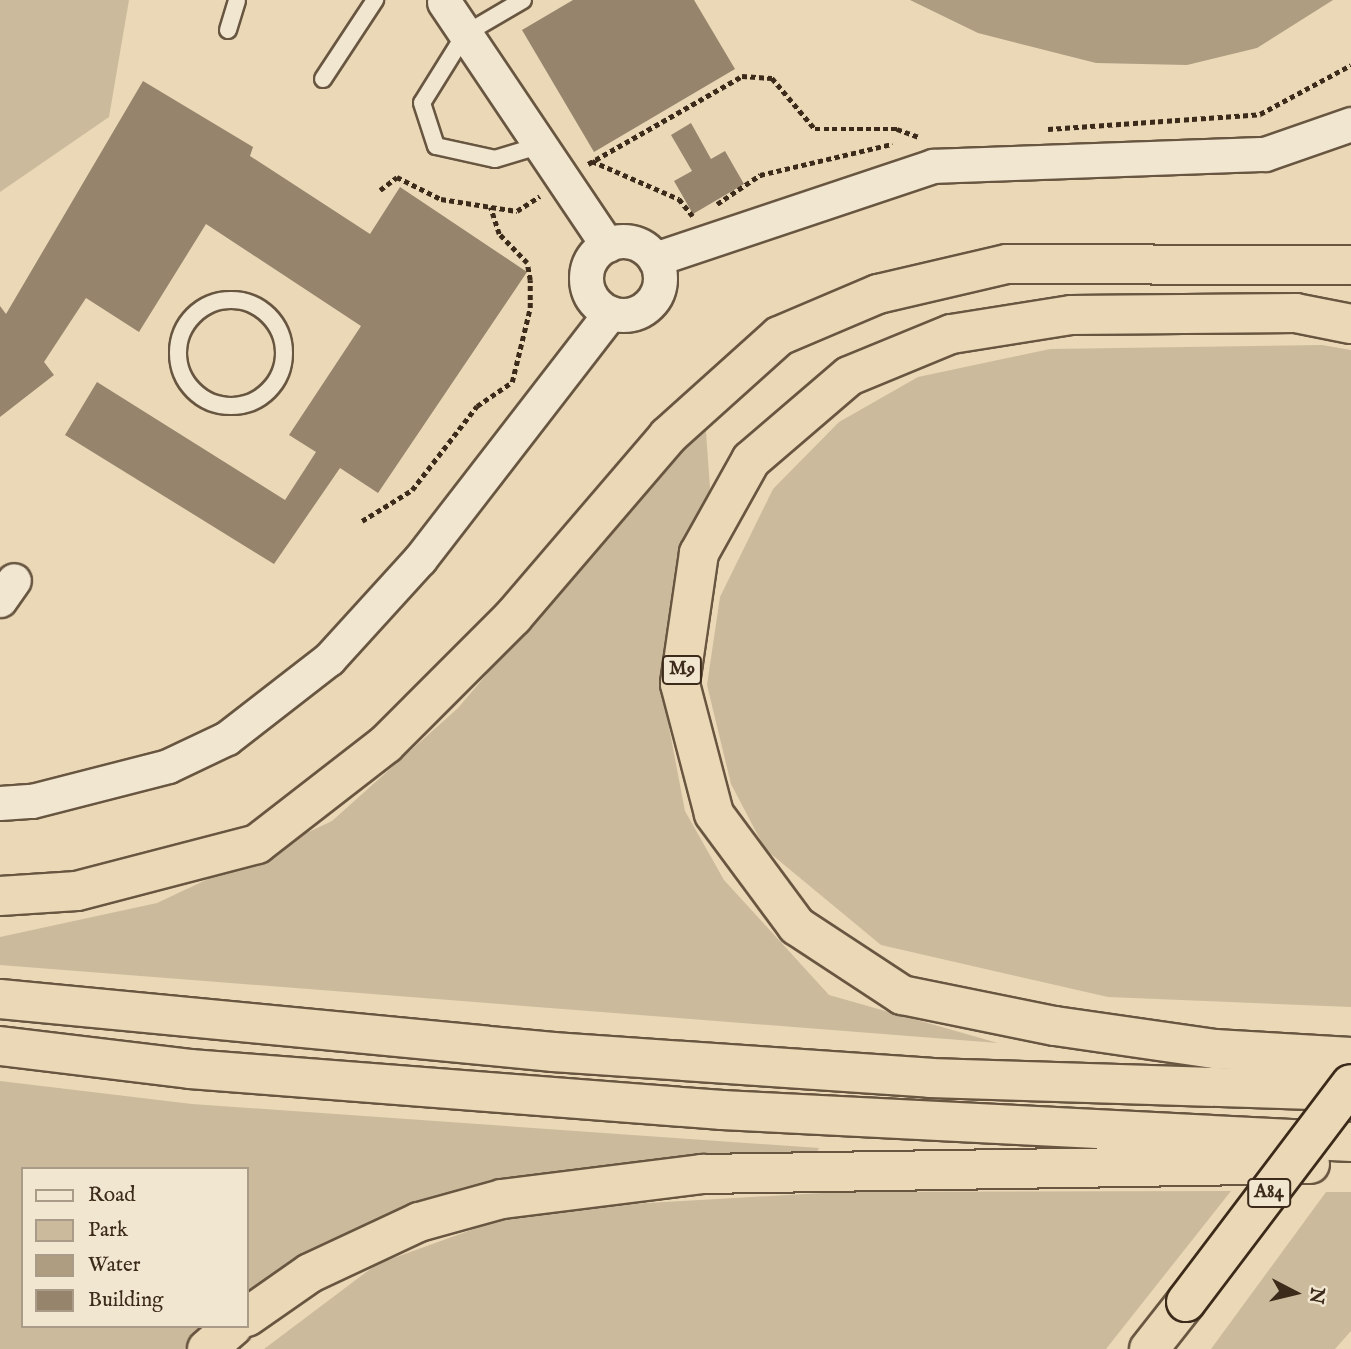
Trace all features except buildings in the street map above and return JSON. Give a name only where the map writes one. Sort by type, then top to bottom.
[{"type":"highway","points":[[0,896],[77,891],[257,844],[386,744],[513,617],[668,436],[779,336],[878,294],[1007,264],[1351,265]]},
{"type":"highway","name":"M9","points":[[1351,324],[1296,313],[1071,316],[951,334],[849,376],[751,460],[699,553],[680,684],[714,814],[797,926],[902,995],[1055,1026],[1215,1049],[1351,1057]]},
{"type":"highway","points":[[0,999],[553,1052],[916,1077],[1351,1091]]},
{"type":"highway","points":[[0,1046],[190,1069],[723,1110],[1351,1142]]},
{"type":"highway","name":"A84","points":[[1149,1349],[1351,1084]]},
{"type":"highway","points":[[248,1316],[310,1273],[419,1222],[502,1199],[702,1174],[1351,1163]]},
{"type":"highway","points":[[207,1349],[231,1328]]},
{"type":"street","points":[[444,1],[538,146],[607,245]]},
{"type":"street","points":[[655,259],[933,166],[1265,154],[1351,124]]},
{"type":"street","points":[[632,242],[655,259],[660,284],[648,306],[635,314],[610,313],[594,300],[587,276],[607,245],[632,242]]},
{"type":"street","points":[[0,803],[32,801],[168,766],[226,738],[329,659],[419,559],[610,313]]},
{"type":"lane","points":[[228,30],[237,0]]},
{"type":"lane","points":[[323,79],[375,0]]},
{"type":"lane","points":[[523,0],[465,34],[422,103],[436,146],[495,159],[538,146]]},
{"type":"lane","points":[[225,300],[256,307],[270,317],[284,349],[267,392],[230,407],[196,393],[178,357],[187,324],[225,300]]},
{"type":"path","points":[[1035,134],[1060,124],[1260,114],[1351,65]]},
{"type":"path","points":[[380,190],[397,177],[442,199],[517,211],[592,161],[742,76],[772,78],[815,129],[897,129],[933,142]]},
{"type":"path","points":[[592,161],[679,199],[695,218],[760,175],[924,138]]},
{"type":"path","points":[[362,521],[412,490],[477,406],[512,382],[530,308],[530,280],[527,263],[499,234],[490,207]]},
{"type":"green space","points":[[0,0],[129,0],[109,117],[0,192]]},
{"type":"green space","points":[[1322,345],[1351,350],[1351,1007],[1108,997],[881,945],[765,849],[731,784],[707,685],[720,597],[773,489],[839,422],[918,377],[1050,349]]},
{"type":"green space","points":[[705,418],[710,488],[678,590],[663,696],[685,811],[724,880],[829,995],[998,1043],[0,965],[0,937],[157,903],[332,821],[458,708]]},
{"type":"green space","points":[[0,1081],[192,1104],[819,1148],[815,1156],[500,1180],[330,1242],[248,1302],[248,1167],[21,1167],[21,1328],[212,1328],[184,1349],[0,1349]]},
{"type":"green space","points":[[1231,1191],[1106,1349],[264,1349],[377,1264],[527,1210],[840,1192]]},
{"type":"green space","points":[[1326,1192],[1351,1192],[1351,1331],[1335,1349],[1211,1349]]},
{"type":"water","points":[[910,0],[1333,0],[1257,48],[1187,65],[1096,63],[978,33]]}]
